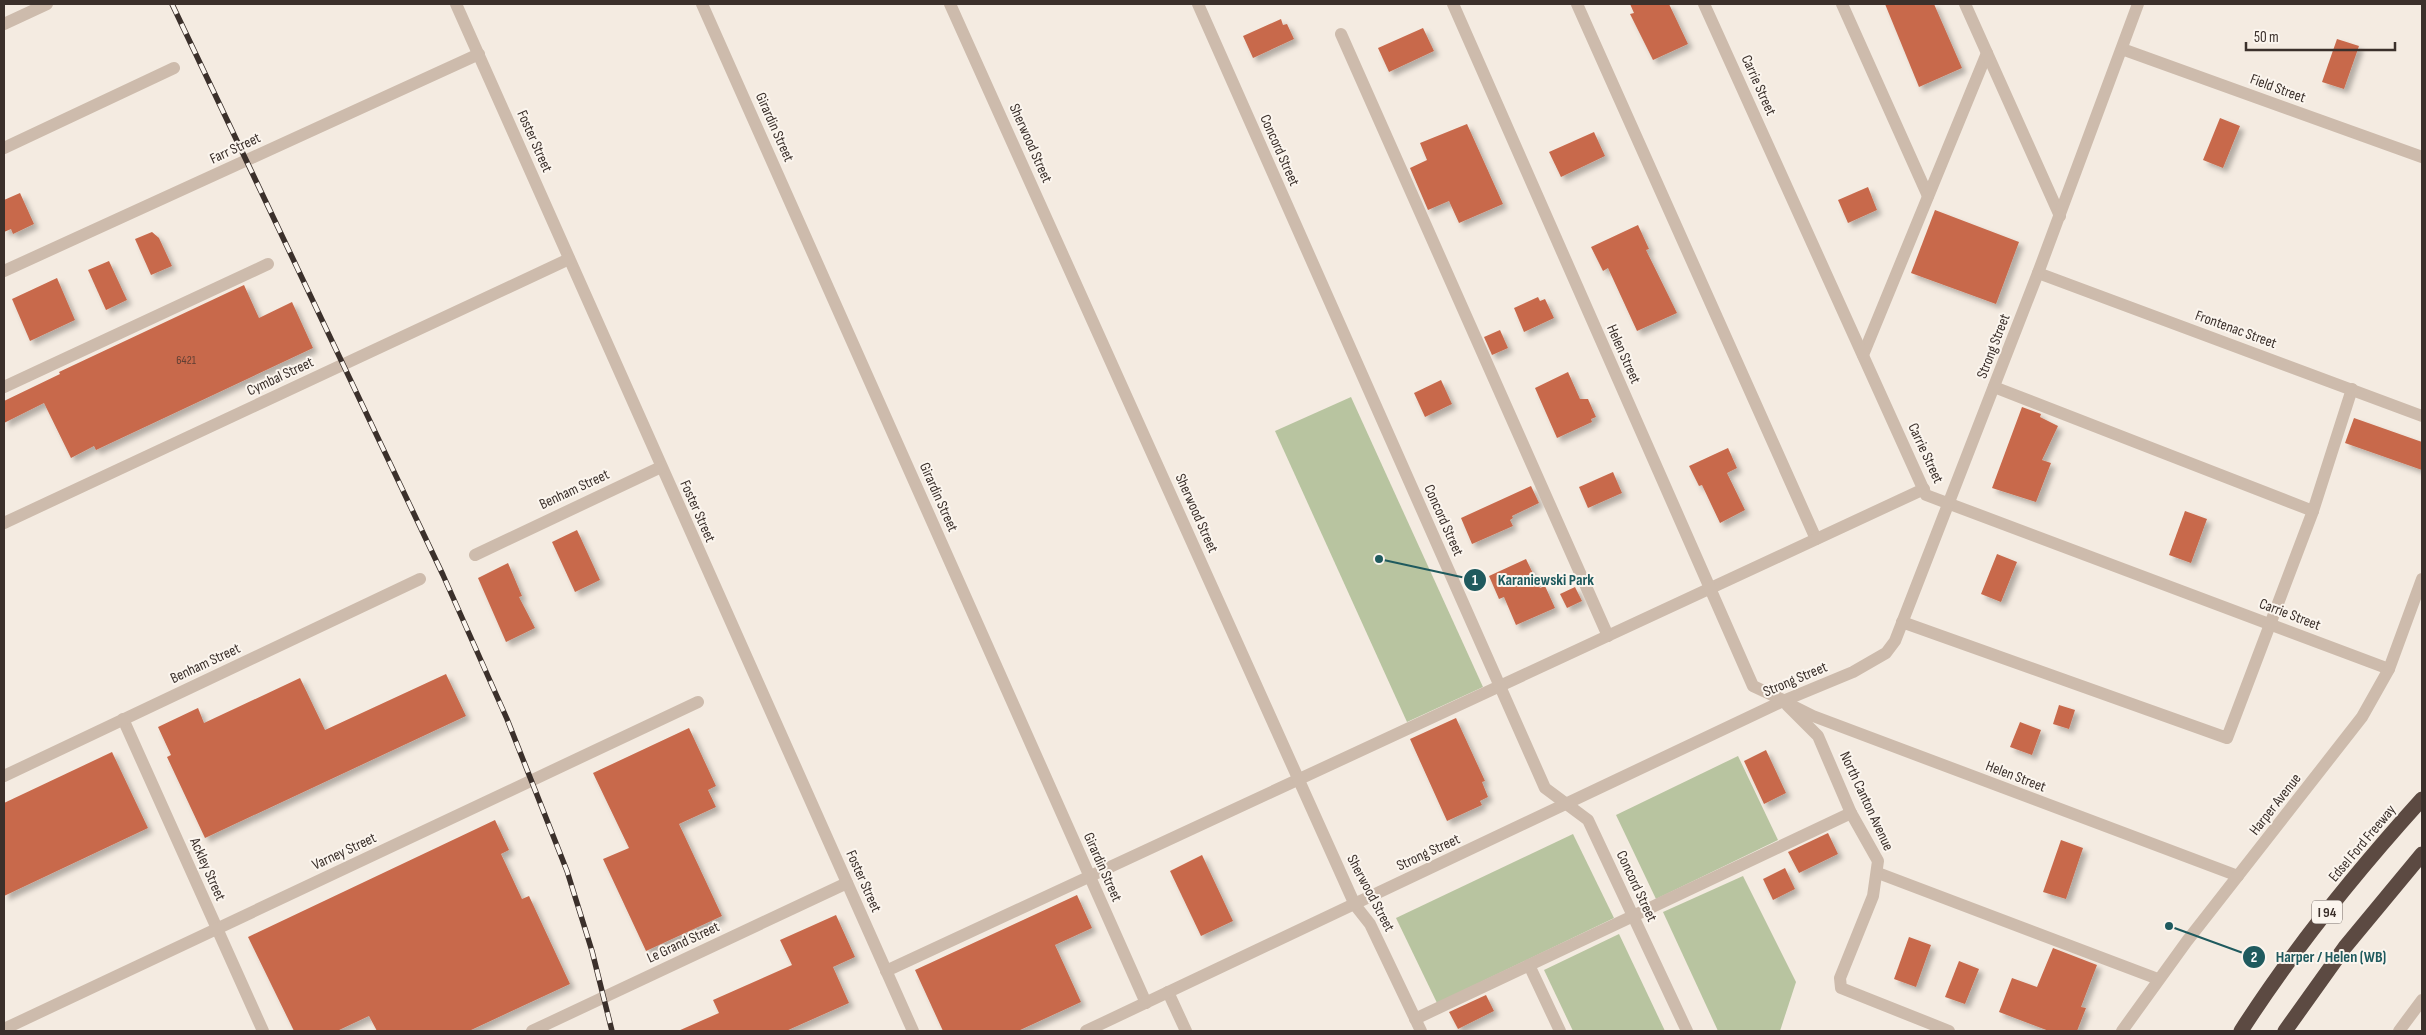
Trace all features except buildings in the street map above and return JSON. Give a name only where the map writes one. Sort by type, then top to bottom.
[{"type":"highway","name":"Edsel Ford Freeway","points":[[2241,1031],[2324,914],[2422,799]]},
{"type":"highway","name":"I 94","points":[[2285,1031],[2345,947],[2422,854]]},
{"type":"street","points":[[4,24],[47,4]]},
{"type":"street","name":"Foster Street","points":[[456,4],[913,1031]]},
{"type":"street","name":"Girardin Street","points":[[702,4],[1146,1003]]},
{"type":"street","name":"Sherwood Street","points":[[950,4],[1355,905],[1370,924],[1421,1031]]},
{"type":"street","name":"Concord Street","points":[[1198,4],[1545,788],[1588,820],[1687,1031]]},
{"type":"street","name":"Helen Street","points":[[1453,4],[1753,686],[1813,716],[2238,876]]},
{"type":"street","points":[[1577,4],[1816,539]]},
{"type":"street","name":"Carrie Street","points":[[1704,4],[1926,495],[2389,668]]},
{"type":"street","points":[[1842,4],[1928,196]]},
{"type":"street","points":[[1965,4],[2060,216]]},
{"type":"street","name":"Strong Street","points":[[1086,1031],[1784,701],[1853,672],[1886,653],[1895,641],[1994,387],[2060,216],[2138,4]]},
{"type":"street","points":[[1341,34],[1608,636]]},
{"type":"street","name":"Field Street","points":[[2122,49],[2422,157]]},
{"type":"street","points":[[1863,355],[1987,53]]},
{"type":"street","name":"Farr Street","points":[[4,271],[479,54]]},
{"type":"street","points":[[4,148],[174,68]]},
{"type":"street","name":"Cymbal Street","points":[[4,523],[569,259]]},
{"type":"street","points":[[4,387],[268,264]]},
{"type":"street","name":"Frontenac Street","points":[[2038,273],[2422,416]]},
{"type":"street","points":[[1994,387],[2312,511]]},
{"type":"street","points":[[1902,622],[2227,738],[2312,511],[2352,389]]},
{"type":"street","name":"Benham Street","points":[[475,554],[661,467]]},
{"type":"street","points":[[886,971],[1924,489]]},
{"type":"street","name":"Harper Avenue","points":[[2122,1031],[2158,979],[2362,717],[2389,668],[2422,579]]},
{"type":"street","name":"Benham Street","points":[[4,776],[420,580]]},
{"type":"street","name":"North Canton Avenue","points":[[1784,701],[1800,720],[1818,736],[1851,813],[1877,857],[1878,873],[1873,896],[1840,978],[1842,988],[1949,1031]]},
{"type":"street","name":"Varney Street","points":[[4,1029],[698,702]]},
{"type":"street","name":"Ackley Street","points":[[123,719],[263,1031]]},
{"type":"street","points":[[1415,1019],[1851,813]]},
{"type":"street","points":[[1878,873],[2158,979]]},
{"type":"street","name":"Le Grand Street","points":[[532,1031],[550,1027],[847,883]]},
{"type":"street","points":[[1529,965],[1560,1031]]},
{"type":"street","points":[[1168,992],[1186,1031]]},
{"type":"street","points":[[2399,1031],[2422,1000]]},
{"type":"green space","points":[[1351,397],[1483,687],[1407,722],[1275,431]]},
{"type":"green space","points":[[1738,756],[1778,840],[1656,899],[1616,815]]},
{"type":"green space","points":[[1573,834],[1614,918],[1437,1003],[1396,918]]},
{"type":"green space","points":[[1743,876],[1796,982],[1780,1031],[1718,1031],[1663,912]]},
{"type":"green space","points":[[1619,934],[1665,1031],[1573,1031],[1544,970]]},
{"type":"railway","points":[[172,4],[443,575],[507,719],[567,871],[592,951],[612,1031]]},
{"type":"place","name":"Karaniewski Park","points":[[1379,559]]},
{"type":"place","name":"Harper / Helen (WB)","points":[[2169,926]]}]
